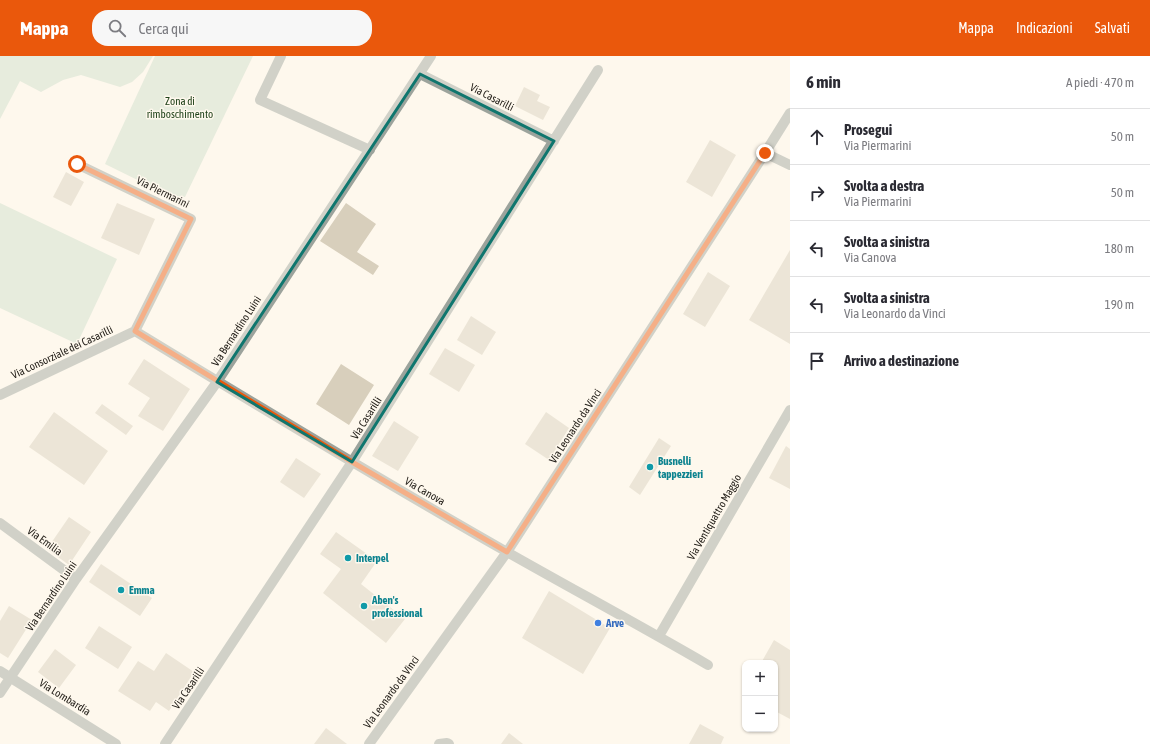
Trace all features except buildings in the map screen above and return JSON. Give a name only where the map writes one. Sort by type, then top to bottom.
[{"type":"street","points":[[281,56],[260,100],[370,150]]},
{"type":"street","name":"Via Bernardino Luini","points":[[0,693],[76,579],[217,382],[431,56]]},
{"type":"street","name":"Via Casarilli","points":[[165,744],[352,462],[598,70]]},
{"type":"street","name":"Via Casarilli","points":[[420,74],[554,141]]},
{"type":"street","name":"Via Leonardo da Vinci","points":[[368,744],[507,552],[790,113]]},
{"type":"street","points":[[765,153],[790,165]]},
{"type":"street","name":"Via Piermarini","points":[[77,164],[191,219],[135,331]]},
{"type":"street","name":"Via Canova","points":[[135,331],[217,382],[352,462],[507,552],[659,636],[708,665]]},
{"type":"street","name":"Via Consorziale dei Casarilli","points":[[0,395],[135,331]]},
{"type":"street","name":"Via Ventiquattro Maggio","points":[[659,636],[790,410]]},
{"type":"street","name":"Via Emilia","points":[[0,523],[76,579]]},
{"type":"street","name":"Via Lombardia","points":[[0,671],[116,744]]},
{"type":"street","points":[[439,744],[449,744]]},
{"type":"highlighted area","points":[[420,74],[554,141],[352,462],[217,382]]},
{"type":"green space","points":[[0,56],[153,56],[143,72],[132,82],[120,87],[81,75],[63,80],[41,92],[20,81],[0,119]]},
{"type":"green space","name":"Zona di rimboschimento","points":[[155,56],[253,56],[185,197],[170,196],[105,164]]},
{"type":"green space","points":[[0,203],[117,259],[77,344],[0,308]]},
{"type":"place","name":"Busnelli tappezzieri","points":[[650,467]]},
{"type":"place","name":"Interpel","points":[[348,558]]},
{"type":"place","name":"Emma","points":[[121,590]]},
{"type":"place","name":"Aben's professional","points":[[364,606]]},
{"type":"place","name":"Arve","points":[[598,623]]},
{"type":"route","points":[[77,164],[191,219],[135,331],[217,382],[507,552],[765,153]]}]
